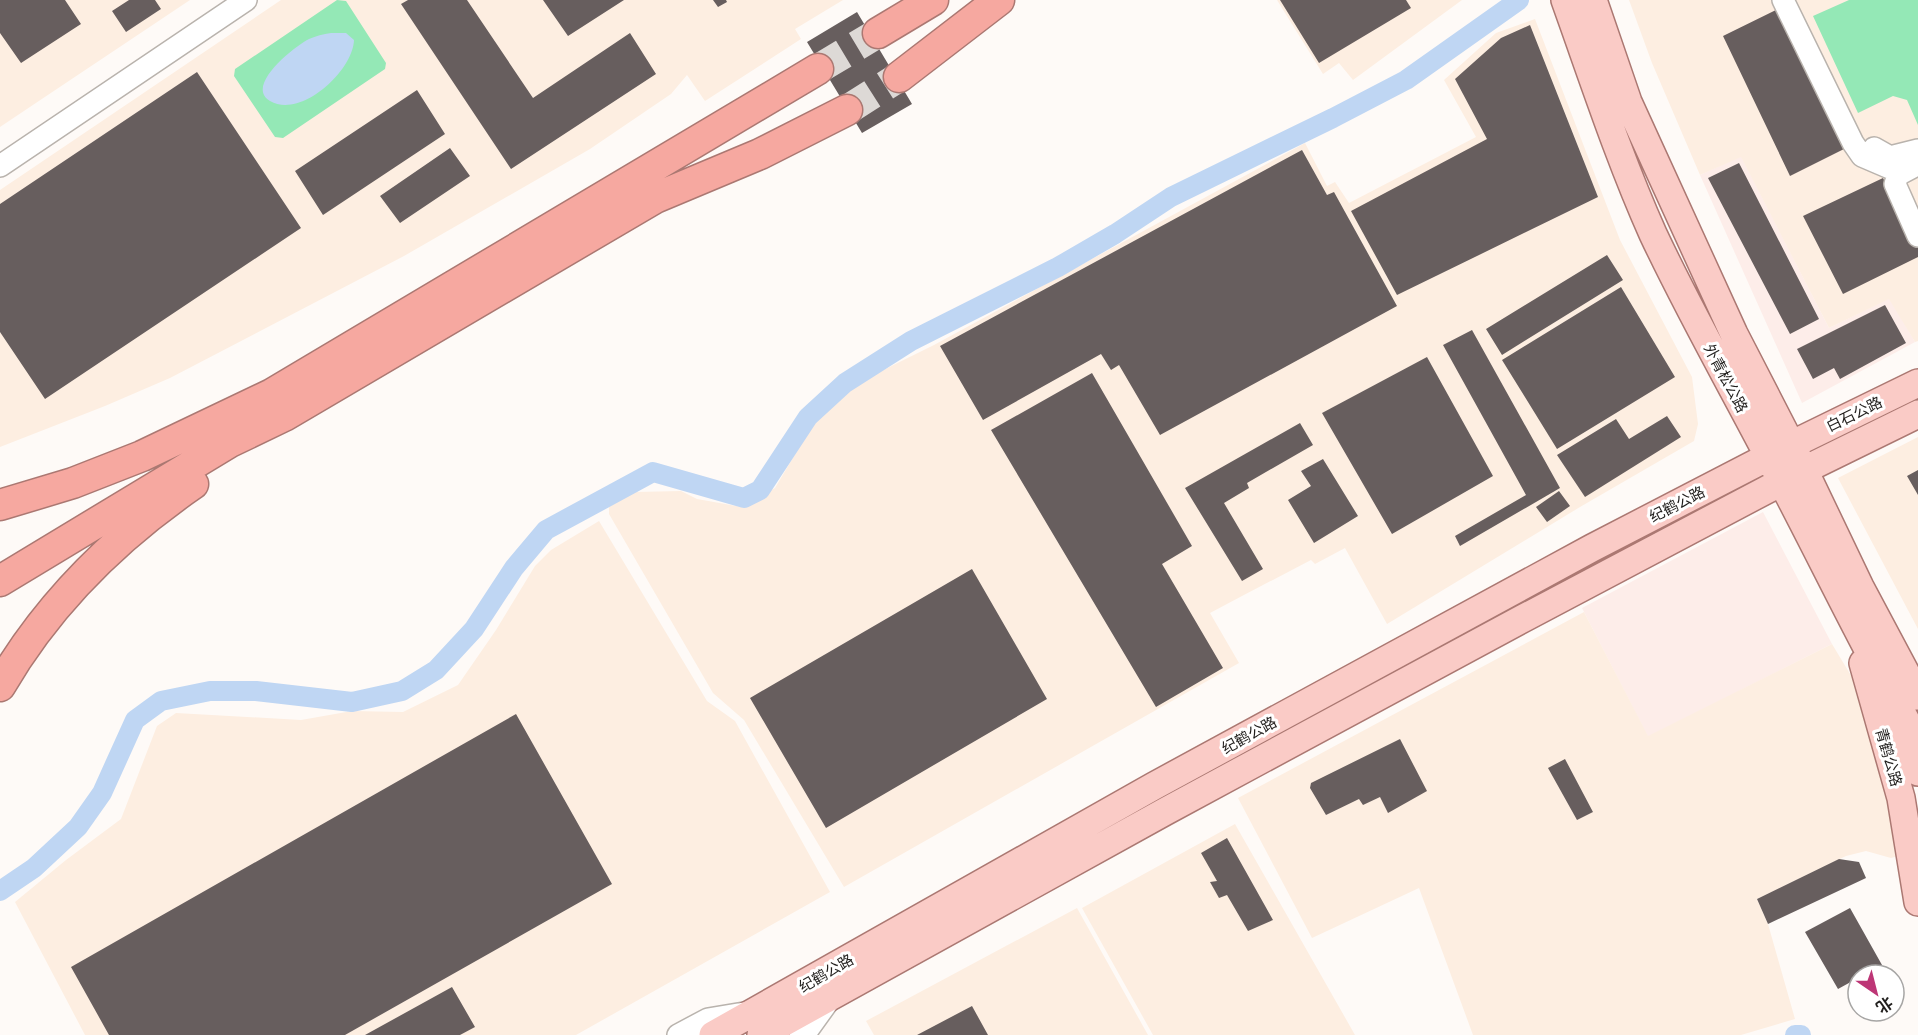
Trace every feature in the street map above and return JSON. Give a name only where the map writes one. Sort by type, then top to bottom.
[{"type":"highway","points":[[878,33],[933,0]]},
{"type":"highway","points":[[899,77],[999,0]]},
{"type":"highway","points":[[0,581],[230,442],[278,405],[818,69]]},
{"type":"highway","points":[[0,564],[232,424],[278,405],[655,198],[760,154],[847,110]]},
{"type":"highway","points":[[0,506],[73,483],[278,405]]},
{"type":"highway","points":[[0,686],[42,622],[87,573],[278,405]]},
{"type":"main road","name":"外青松公路","points":[[1565,0],[1624,162],[1653,233],[1710,348],[1780,451]]},
{"type":"main road","name":"外青松公路","points":[[1595,1],[1628,102],[1734,334],[1780,451],[1857,605],[1908,700],[1918,742]]},
{"type":"main road","name":"白石公路","points":[[1780,451],[1918,383]]},
{"type":"main road","name":"白石公路","points":[[1793,476],[1918,414]]},
{"type":"main road","name":"纪鹤公路","points":[[760,1023],[1165,781],[1592,548],[1780,451]]},
{"type":"main road","name":"纪鹤公路","points":[[713,1035],[760,1023],[832,996],[1166,811],[1793,476]]},
{"type":"main road","name":"青鹤公路","points":[[1857,605],[1901,798],[1918,902]]},
{"type":"main road","name":"青鹤公路","points":[[1908,700],[1918,772]]},
{"type":"street","points":[[0,166],[246,0]]},
{"type":"street","points":[[1783,0],[1853,143],[1862,156],[1883,165],[1911,167]]},
{"type":"street","points":[[1794,0],[1859,135],[1876,150],[1890,157],[1918,150]]},
{"type":"street","points":[[1911,167],[1898,175],[1895,184],[1918,236]]},
{"type":"street","points":[[800,1035],[807,1031],[832,996]]},
{"type":"street","points":[[678,1035],[708,1019],[760,1023]]},
{"type":"shaded area","points":[[0,0],[190,0],[0,127]]},
{"type":"shaded area","points":[[281,0],[843,0],[795,29],[801,39],[705,101],[687,75],[671,94],[590,149],[404,256],[170,378],[0,447],[0,190]]},
{"type":"shaded area","points":[[1277,0],[1462,0],[1353,80],[1339,63],[1323,74]]},
{"type":"shaded area","points":[[1629,0],[1918,0],[1918,341],[1915,342],[1889,299],[1829,328],[1741,157],[1700,175],[1652,63]]},
{"type":"shaded area","points":[[1535,19],[1620,240],[1692,377],[1698,424],[1694,441],[1387,624],[1345,548],[1315,564],[1311,560],[1242,596],[1210,613],[1239,663],[844,887],[744,720],[713,693],[609,514],[609,503],[635,492],[681,491],[697,499],[742,507],[775,488],[809,425],[849,387],[934,345],[1305,143],[1327,186],[1335,182],[1349,203],[1476,137],[1444,80],[1496,33]]},
{"type":"shaded area","points":[[1741,156],[1829,328],[1890,298],[1915,342],[1802,403],[1700,175]]},
{"type":"shaded area","points":[[1918,437],[1918,629],[1838,478]]},
{"type":"shaded area","points":[[1763,512],[1832,644],[1648,737],[1582,608]]},
{"type":"shaded area","points":[[599,521],[707,701],[735,721],[830,892],[576,1035],[85,1035],[15,902],[121,819],[157,726],[176,713],[301,720],[352,711],[403,712],[458,685],[496,630],[535,566],[551,550]]},
{"type":"shaded area","points":[[1584,612],[1648,736],[1832,644],[1867,702],[1902,855],[1891,858],[1866,851],[1846,856],[1757,899],[1768,924],[1795,1019],[1741,1035],[1473,1035],[1419,888],[1312,938],[1238,798]]},
{"type":"shaded area","points":[[1235,824],[1355,1035],[1153,1035],[1082,908]]},
{"type":"shaded area","points":[[1077,908],[1148,1035],[874,1035],[866,1021]]},
{"type":"green space","points":[[337,0],[346,1],[386,63],[385,69],[283,138],[275,137],[234,76],[235,69]]},
{"type":"green space","points":[[1849,0],[1918,0],[1918,125],[1907,100],[1893,96],[1858,113],[1813,16]]},
{"type":"water","points":[[331,33],[346,33],[354,40],[345,65],[335,78],[310,98],[296,103],[282,105],[270,101],[264,94],[263,86],[274,67],[302,43]]},
{"type":"building","points":[[0,0],[65,0],[81,24],[21,63],[0,33]]},
{"type":"building","points":[[129,0],[155,0],[161,9],[126,32],[112,11]]},
{"type":"building","points":[[408,0],[467,0],[533,98],[630,33],[656,74],[511,169],[401,4]]},
{"type":"building","points":[[543,0],[624,0],[568,36]]},
{"type":"building","points":[[713,0],[726,0],[727,2],[718,7]]},
{"type":"building","points":[[1280,0],[1406,0],[1411,8],[1319,63]]},
{"type":"building","points":[[1780,8],[1848,147],[1790,176],[1723,36]]},
{"type":"building","points":[[857,12],[912,104],[862,133],[807,42]]},
{"type":"building","points":[[1530,25],[1598,197],[1397,295],[1351,211],[1487,139],[1455,79],[1501,38]]},
{"type":"building","points":[[197,72],[301,228],[45,399],[0,332],[0,204]]},
{"type":"building","points":[[417,90],[445,134],[323,215],[295,171]]},
{"type":"building","points":[[450,148],[470,176],[400,223],[380,196]]},
{"type":"building","points":[[1302,150],[1327,195],[1334,192],[1397,306],[1160,435],[1119,365],[1111,370],[1101,354],[983,420],[940,346]]},
{"type":"building","points":[[1739,163],[1819,319],[1790,334],[1708,178]]},
{"type":"building","points":[[1883,178],[1918,247],[1918,257],[1843,294],[1803,216]]},
{"type":"building","points":[[1607,255],[1623,280],[1502,355],[1486,329]]},
{"type":"building","points":[[1621,287],[1675,377],[1557,449],[1502,360]]},
{"type":"building","points":[[1885,305],[1906,343],[1840,379],[1834,368],[1813,379],[1797,349]]},
{"type":"building","points":[[1472,330],[1560,488],[1460,546],[1455,536],[1526,495],[1443,345]]},
{"type":"building","points":[[1427,357],[1493,476],[1392,534],[1322,413]]},
{"type":"building","points":[[1092,373],[1192,546],[1162,564],[1223,668],[1156,707],[991,430]]},
{"type":"building","points":[[1667,416],[1681,437],[1585,497],[1557,455],[1616,419],[1629,439]]},
{"type":"building","points":[[1300,423],[1313,445],[1247,483],[1249,488],[1224,503],[1263,569],[1242,581],[1185,488]]},
{"type":"building","points":[[1323,459],[1358,516],[1314,543],[1288,500],[1311,486],[1301,471]]},
{"type":"building","points":[[1918,470],[1918,495],[1907,476]]},
{"type":"building","points":[[1559,491],[1570,506],[1547,522],[1536,507]]},
{"type":"building","points":[[972,569],[1047,699],[826,828],[750,698]]},
{"type":"building","points":[[516,714],[612,884],[345,1035],[109,1035],[71,967]]},
{"type":"building","points":[[1400,739],[1427,791],[1388,813],[1380,797],[1363,805],[1359,799],[1326,815],[1310,788],[1311,783]]},
{"type":"building","points":[[1565,759],[1593,812],[1577,820],[1548,768]]},
{"type":"building","points":[[1227,838],[1273,920],[1248,931],[1227,895],[1219,898],[1210,882],[1217,881],[1201,853]]},
{"type":"building","points":[[1839,859],[1859,862],[1866,878],[1768,924],[1757,899]]},
{"type":"building","points":[[1850,908],[1881,963],[1846,963],[1846,985],[1838,989],[1805,932]]},
{"type":"building","points":[[452,987],[475,1027],[460,1035],[365,1035]]},
{"type":"building","points":[[972,1006],[988,1035],[917,1035]]},
{"type":"waterway","points":[[0,891],[34,868],[78,827],[102,793],[135,720],[161,701],[210,691],[256,691],[352,702],[402,691],[436,670],[474,629],[514,568],[546,530],[653,472],[744,498],[760,490],[808,417],[845,383],[911,341],[1058,267],[1115,234],[1171,197],[1406,80],[1519,0]]},
{"type":"waterway","points":[[1795,1035],[1801,1035]]},
{"type":"tunnel","points":[[818,69],[878,33]]},
{"type":"tunnel","points":[[847,110],[899,77]]}]
